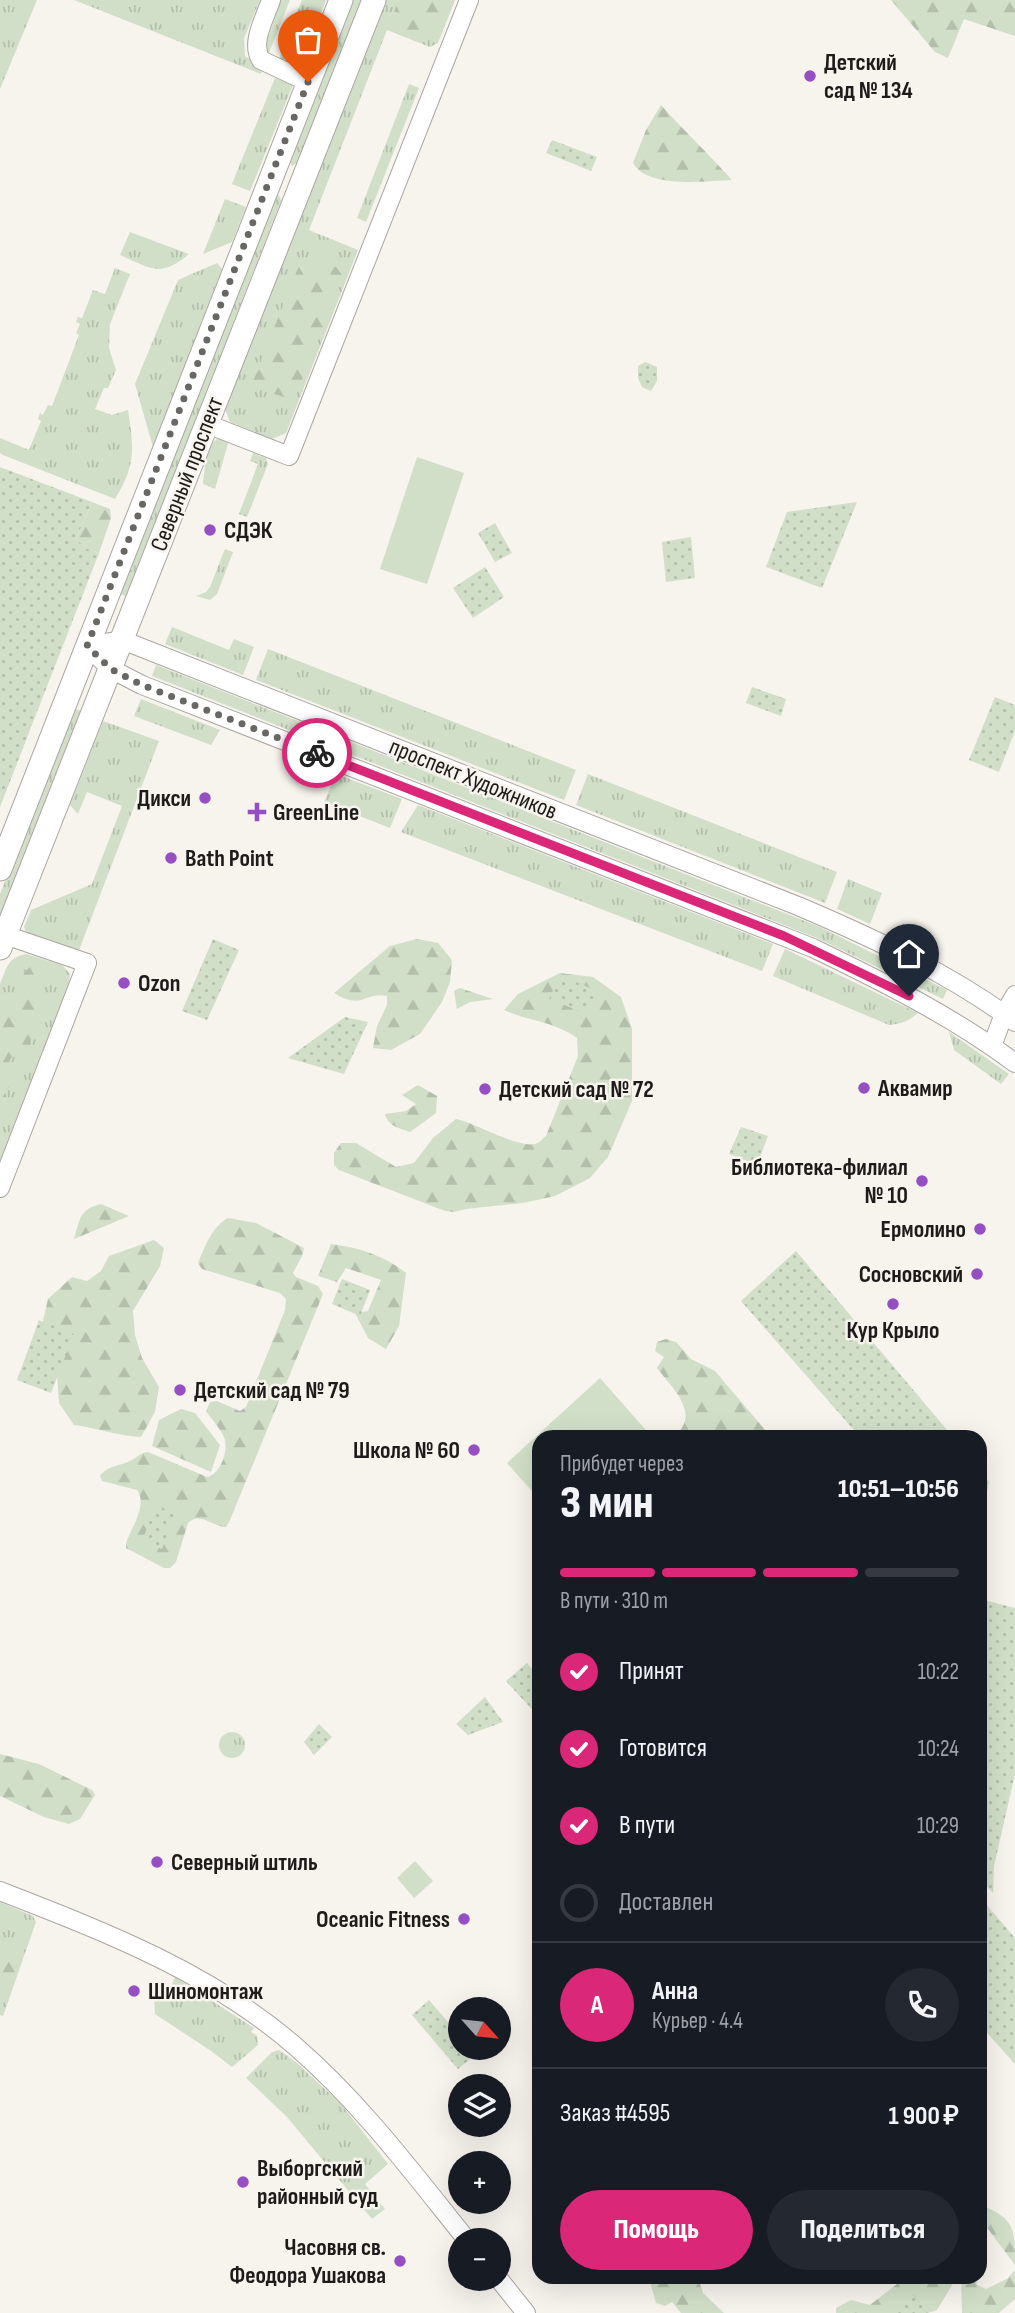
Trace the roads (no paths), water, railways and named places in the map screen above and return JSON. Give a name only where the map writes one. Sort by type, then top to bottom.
[{"type":"main road","name":"Северный проспект","points":[[0,869],[341,0]]},
{"type":"main road","name":"Северный проспект","points":[[3,941],[374,0]]},
{"type":"street","points":[[271,0],[256,44],[257,54],[261,61],[308,82]]},
{"type":"street","points":[[207,424],[289,456],[468,0]]},
{"type":"street","points":[[87,646],[122,640]]},
{"type":"street","name":"проспект Художников","points":[[122,640],[825,918],[964,986],[1012,1019]]},
{"type":"street","name":"проспект Художников","points":[[87,646],[111,669],[167,695],[793,940],[891,986],[947,1017],[1015,1063]]},
{"type":"street","points":[[0,1188],[87,963],[3,941]]},
{"type":"street","points":[[992,1046],[1012,1019],[1015,995]]},
{"type":"street","points":[[0,1891],[139,1948],[263,2021],[294,2045],[359,2107],[457,2228]]},
{"type":"street","points":[[508,2291],[526,2313]]},
{"type":"place","name":"Детский сад № 134","points":[[810,76]]},
{"type":"place","name":"СДЭК","points":[[210,530]]},
{"type":"place","name":"Дикси","points":[[205,798]]},
{"type":"place","name":"GreenLine","points":[[257,812]]},
{"type":"place","name":"Bath Point","points":[[171,858]]},
{"type":"place","name":"Ozon","points":[[124,983]]},
{"type":"place","name":"Аквамир","points":[[864,1088]]},
{"type":"place","name":"Детский сад № 72","points":[[485,1089]]},
{"type":"place","name":"Библиотека-филиал № 10","points":[[922,1181]]},
{"type":"place","name":"Ермолино","points":[[980,1229]]},
{"type":"place","name":"Сосновский","points":[[977,1274]]},
{"type":"place","name":"Кур Крыло","points":[[893,1304]]},
{"type":"place","name":"Детский сад № 79","points":[[180,1390]]},
{"type":"place","name":"Школа № 60","points":[[474,1450]]},
{"type":"place","name":"Северный штиль","points":[[157,1862]]},
{"type":"place","name":"Oceanic Fitness","points":[[464,1919]]},
{"type":"place","name":"Шиномонтаж","points":[[134,1991]]},
{"type":"place","name":"Выборгский районный суд","points":[[243,2182]]},
{"type":"place","name":"Часовня св. Феодора Ушакова","points":[[400,2261]]}]
